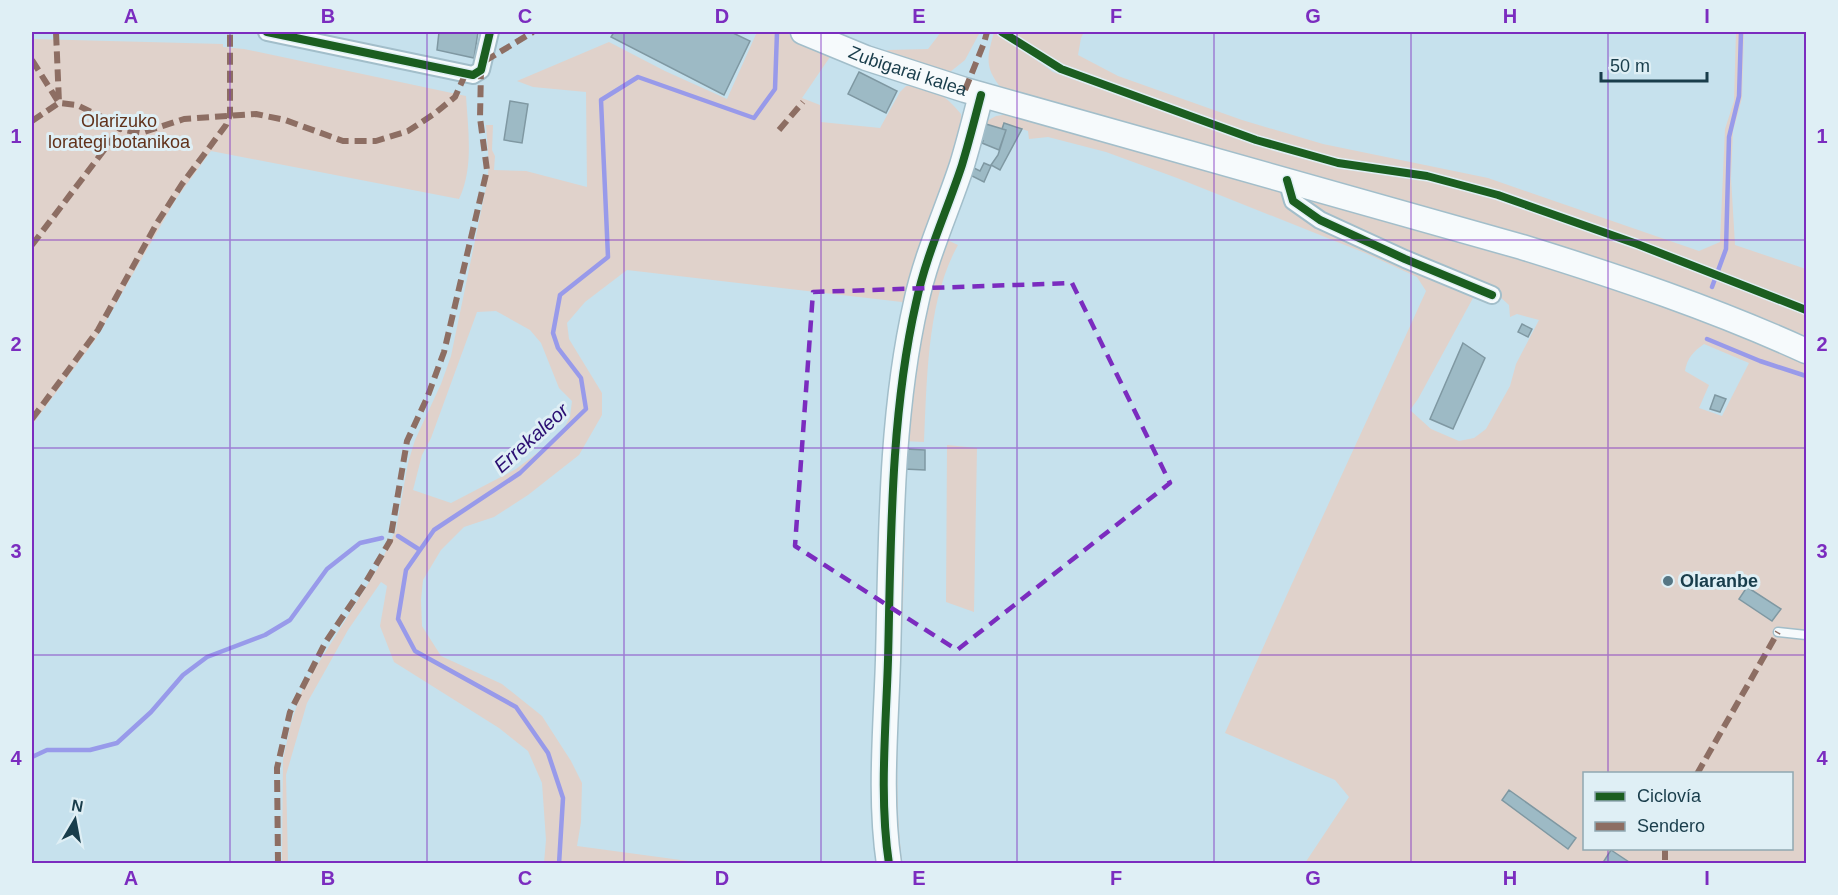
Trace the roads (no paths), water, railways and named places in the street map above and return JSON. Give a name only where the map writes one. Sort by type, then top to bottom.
[{"type":"main road","name":"Zubigarai kalea","points":[[810,35],[906,73],[1608,273],[1687,302],[1806,351]]},
{"type":"main road","points":[[889,864],[885,825],[888,652],[894,489],[903,378],[916,301],[962,165],[981,95]]},
{"type":"street","points":[[267,32],[465,75],[473,75],[481,70],[489,32]]},
{"type":"street","points":[[1287,180],[1293,201],[1320,220],[1492,295]]},
{"type":"lane","points":[[1778,632],[1806,635]]},
{"type":"waterway","name":"Errekaleor","points":[[559,864],[563,798],[548,753],[516,707],[415,651],[398,619],[406,570],[434,530],[520,473],[586,409],[581,378],[558,348],[553,333],[560,295],[608,257],[601,100],[638,77],[754,118],[775,89],[777,32]]},
{"type":"waterway","points":[[1712,287],[1726,249],[1729,137],[1739,96],[1741,32]]},
{"type":"waterway","points":[[1707,339],[1760,361],[1806,376]]},
{"type":"waterway","points":[[398,536],[420,550]]},
{"type":"waterway","points":[[32,757],[47,750],[90,750],[117,743],[151,712],[183,675],[207,657],[265,635],[290,620],[327,569],[360,543],[382,538]]},
{"type":"place","name":"Olaranbe","points":[[1668,581]]},
{"type":"park label","name":"Olarizuko lorategi botanikoa","points":[[119,131]]}]
